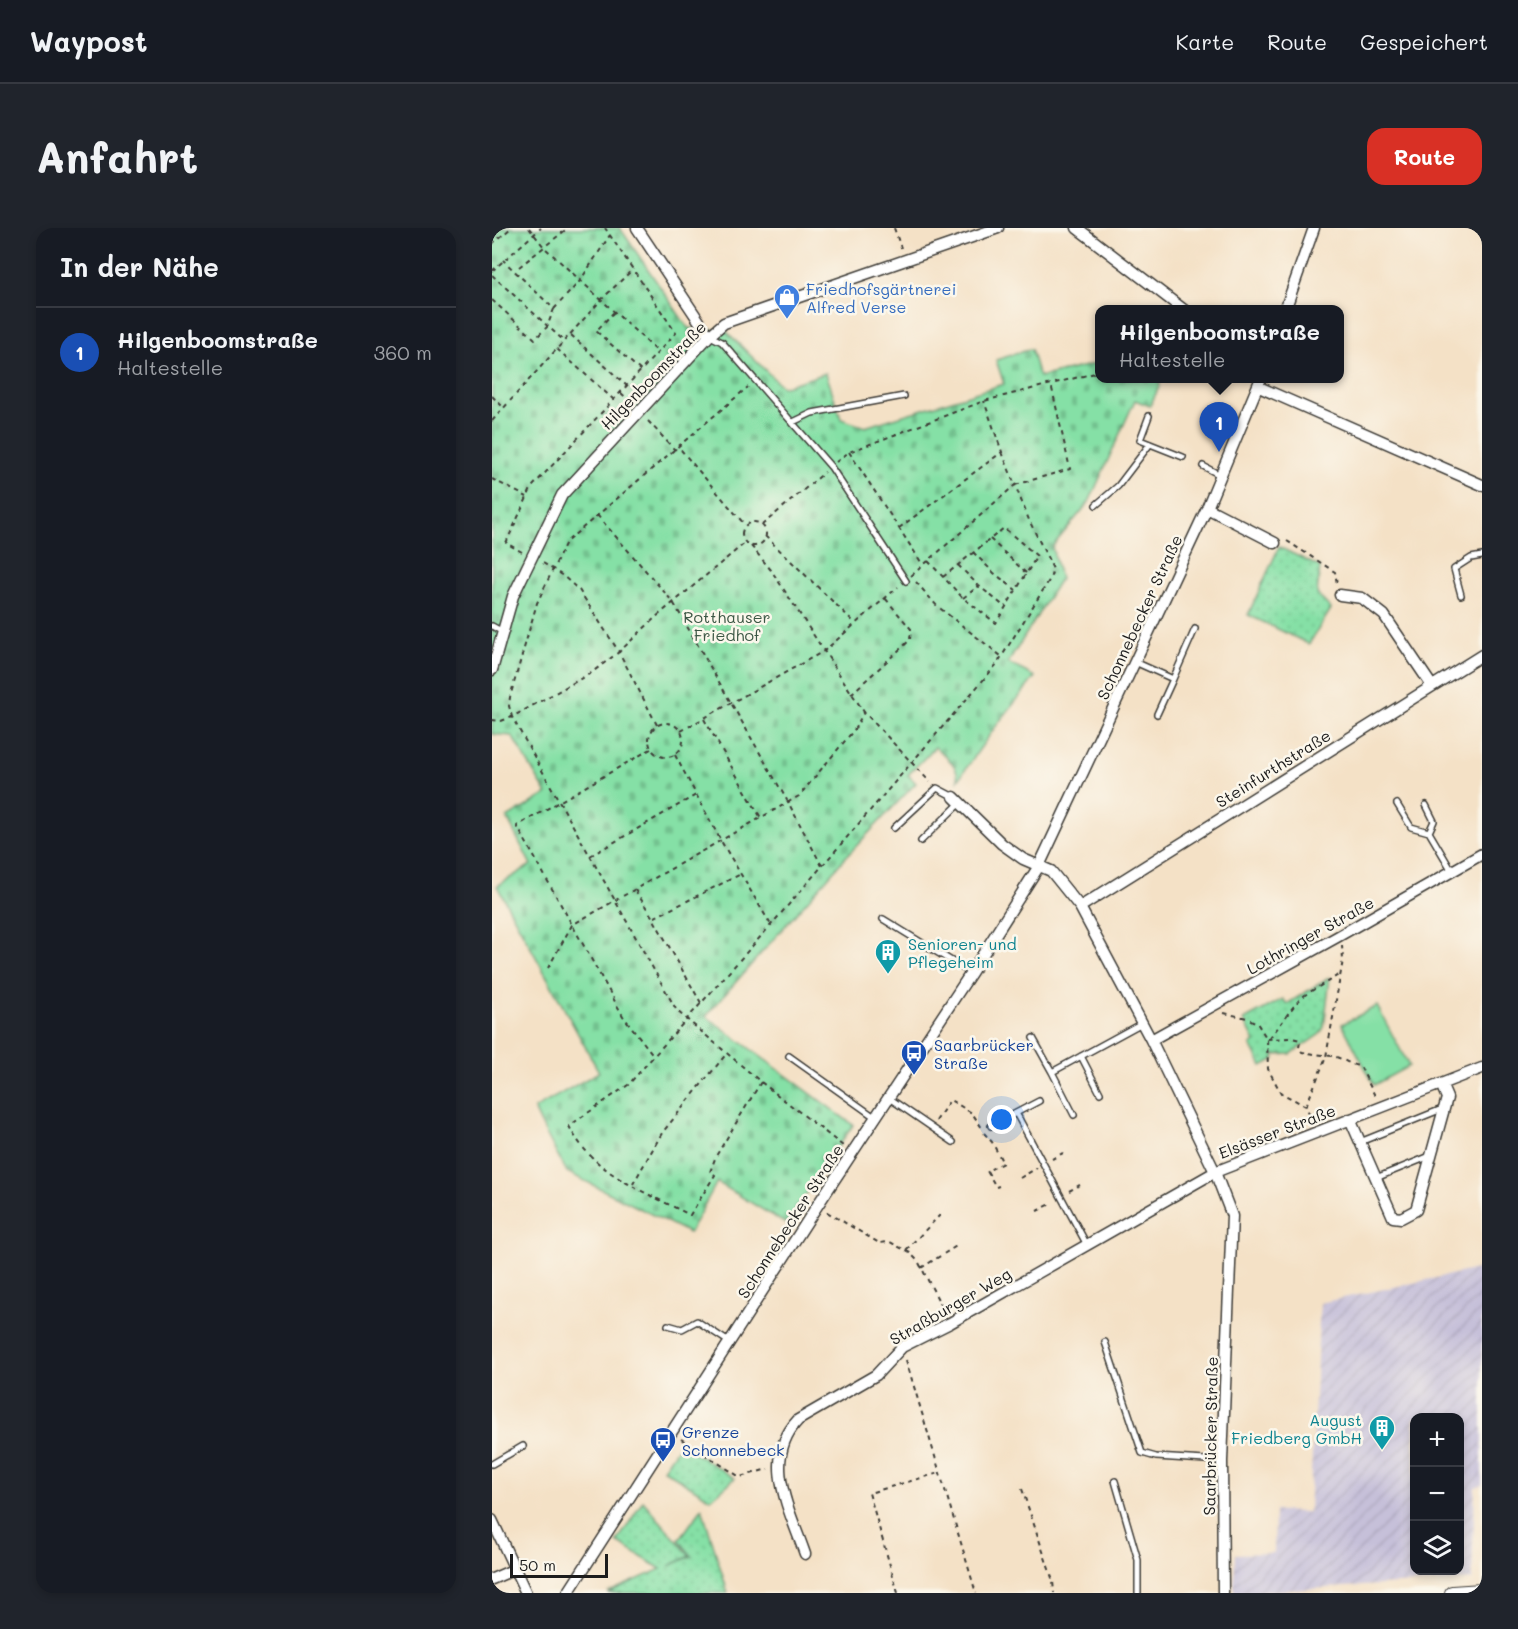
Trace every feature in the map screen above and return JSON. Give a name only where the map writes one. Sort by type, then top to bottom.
[{"type":"street","points":[[638,228],[709,336]]},
{"type":"street","name":"Hilgenboomstraße","points":[[492,670],[513,597],[562,495],[709,336],[724,323],[998,228]]},
{"type":"street","points":[[1077,228],[1179,305]]},
{"type":"street","points":[[1286,305],[1314,228]]},
{"type":"street","points":[[1260,383],[1482,485]]},
{"type":"street","name":"Schonnebecker Straße","points":[[568,1593],[816,1206],[876,1118],[1039,866],[1207,508],[1260,383]]},
{"type":"street","points":[[1207,508],[1275,543]]},
{"type":"street","points":[[1340,595],[1362,598],[1384,615],[1432,686]]},
{"type":"street","name":"Steinfurthstraße","points":[[1080,907],[1482,655]]},
{"type":"street","points":[[957,800],[1002,844],[1023,859],[1039,866]]},
{"type":"street","name":"Lothringer Straße","points":[[1151,1040],[1482,854]]},
{"type":"street","name":"Saarbrücker Straße","points":[[1039,866],[1051,871],[1080,907],[1151,1040],[1215,1172],[1232,1216],[1222,1461],[1223,1593]]},
{"type":"street","name":"Elsässer Straße","points":[[1215,1172],[1482,1068]]},
{"type":"street","name":"Elsässer Straße","points":[[1350,1119],[1393,1217],[1401,1218],[1416,1210],[1447,1098],[1441,1084]]},
{"type":"street","name":"Straßburger Weg","points":[[805,1554],[779,1476],[782,1444],[788,1430],[798,1420],[876,1375],[902,1347],[950,1323],[1215,1172]]},
{"type":"street","points":[[492,1520],[526,1593]]},
{"type":"street","points":[[492,1579],[515,1569]]},
{"type":"street","points":[[1452,1593],[1482,1591]]},
{"type":"lane","points":[[709,336],[722,342],[831,467],[908,578]]},
{"type":"lane","points":[[792,422],[812,413],[904,396]]},
{"type":"lane","points":[[1149,416],[1140,440],[1183,457]]},
{"type":"lane","points":[[1096,506],[1118,486],[1150,444]]},
{"type":"lane","points":[[1203,466],[1220,475]]},
{"type":"lane","points":[[1461,595],[1454,569],[1471,558],[1482,556]]},
{"type":"lane","points":[[492,626],[503,632]]},
{"type":"lane","points":[[1156,714],[1195,629]]},
{"type":"lane","points":[[1135,662],[1173,679]]},
{"type":"lane","points":[[894,828],[936,788],[957,800],[921,841]]},
{"type":"lane","points":[[1397,804],[1411,827],[1429,832],[1452,871]]},
{"type":"lane","points":[[1426,805],[1434,821],[1429,832]]},
{"type":"lane","points":[[884,919],[971,973]]},
{"type":"lane","points":[[1052,1072],[1142,1023]]},
{"type":"lane","points":[[1033,1038],[1074,1115]]},
{"type":"lane","points":[[789,1056],[876,1118]]},
{"type":"lane","points":[[1081,1056],[1100,1093]]},
{"type":"lane","points":[[889,1098],[953,1142]]},
{"type":"lane","points":[[991,1126],[1039,1101]]},
{"type":"lane","points":[[1360,1142],[1444,1108]]},
{"type":"lane","points":[[1016,1113],[1087,1245]]},
{"type":"lane","points":[[1376,1178],[1431,1156]]},
{"type":"lane","points":[[668,1325],[682,1329],[697,1321],[729,1342]]},
{"type":"lane","points":[[1105,1342],[1142,1453],[1156,1457],[1222,1461]]},
{"type":"lane","points":[[492,1464],[523,1446]]},
{"type":"lane","points":[[1114,1481],[1138,1560],[1138,1593]]},
{"type":"path","points":[[492,244],[511,228]]},
{"type":"path","points":[[529,228],[544,247],[658,352]]},
{"type":"path","points":[[492,270],[541,228]]},
{"type":"path","points":[[519,267],[568,228]]},
{"type":"path","points":[[605,228],[676,333],[531,487],[506,543],[554,570],[579,590],[619,652],[657,725]]},
{"type":"path","points":[[894,228],[905,260]]},
{"type":"path","points":[[492,300],[536,339],[547,327],[554,309],[580,281],[610,235]]},
{"type":"path","points":[[503,260],[554,309]]},
{"type":"path","points":[[492,421],[633,269]]},
{"type":"path","points":[[492,275],[564,341]]},
{"type":"path","points":[[614,312],[596,331],[641,371]]},
{"type":"path","points":[[571,334],[627,386]]},
{"type":"path","points":[[557,349],[614,400]]},
{"type":"path","points":[[762,525],[849,452],[984,401],[1095,373]]},
{"type":"path","points":[[755,381],[566,542],[537,603],[509,706],[512,717],[677,1011],[761,1082],[852,1154]]},
{"type":"path","points":[[681,731],[824,651],[1015,485],[1070,469],[1051,384]]},
{"type":"path","points":[[621,392],[674,449],[681,450],[745,525]]},
{"type":"path","points":[[492,396],[504,408]]},
{"type":"path","points":[[761,1082],[716,1156],[711,1172],[715,1175],[690,1215],[609,1173],[578,1144],[569,1126],[628,1085],[771,925],[1001,656],[1050,579],[1053,569],[1015,485],[984,401]]},
{"type":"path","points":[[849,452],[923,565]]},
{"type":"path","points":[[899,528],[1002,452]]},
{"type":"path","points":[[492,479],[528,497]]},
{"type":"path","points":[[597,515],[673,602],[788,802],[822,866]]},
{"type":"path","points":[[762,525],[754,522],[745,525],[741,534],[745,543],[751,546],[771,570],[864,712],[936,788]]},
{"type":"path","points":[[762,525],[765,536],[855,623]]},
{"type":"path","points":[[928,561],[943,577],[963,598],[996,623],[1037,556],[1004,528],[943,577]]},
{"type":"path","points":[[751,546],[762,542],[765,536]]},
{"type":"path","points":[[990,539],[1026,573]]},
{"type":"path","points":[[1275,543],[1284,540],[1335,572],[1340,595]]},
{"type":"path","points":[[492,720],[501,721],[512,717],[591,673],[619,652],[673,602],[745,543]]},
{"type":"path","points":[[973,552],[1016,590]]},
{"type":"path","points":[[958,565],[1005,607]]},
{"type":"path","points":[[908,578],[937,606],[1001,656]]},
{"type":"path","points":[[963,598],[979,586]]},
{"type":"path","points":[[851,694],[910,640],[911,630],[885,598]]},
{"type":"path","points":[[548,968],[572,926],[799,796],[854,730],[864,712]]},
{"type":"path","points":[[704,718],[761,818]]},
{"type":"path","points":[[666,723],[674,725],[681,731],[684,740],[681,749],[675,755],[666,758],[658,756],[651,749],[648,740],[657,725],[666,723]]},
{"type":"path","points":[[651,749],[517,826],[623,1016],[654,1056]]},
{"type":"path","points":[[675,755],[721,841],[771,925]]},
{"type":"path","points":[[590,856],[696,795]]},
{"type":"path","points":[[653,918],[741,874]]},
{"type":"path","points":[[635,889],[701,1003]]},
{"type":"path","points":[[1306,1106],[1326,1057],[1341,973],[1343,947],[1337,937]]},
{"type":"path","points":[[1267,1039],[1279,1028],[1290,1010],[1306,995],[1341,973]]},
{"type":"path","points":[[1216,1004],[1224,1013],[1247,1018],[1257,1023],[1267,1039],[1268,1069],[1281,1093],[1306,1106],[1317,1132]]},
{"type":"path","points":[[1267,1039],[1300,1040],[1299,1048],[1302,1052],[1326,1057],[1333,1056],[1352,1066],[1360,1066],[1381,1107]]},
{"type":"path","points":[[632,1185],[662,1133],[727,1053]]},
{"type":"path","points":[[932,1127],[950,1100],[972,1113],[1003,1163],[987,1171],[996,1187],[999,1186]]},
{"type":"path","points":[[816,1206],[879,1244],[890,1242],[906,1250],[918,1261],[950,1323]]},
{"type":"path","points":[[906,1250],[940,1215]]},
{"type":"path","points":[[921,1268],[958,1245]]},
{"type":"path","points":[[902,1347],[976,1593]]},
{"type":"path","points":[[671,1433],[740,1477],[779,1466]]},
{"type":"path","points":[[898,1593],[869,1493],[940,1473]]},
{"type":"path","points":[[1022,1489],[1053,1581],[1054,1593]]},
{"type":"shaded area","name":"August Friedberg GmbH","points":[[1482,1268],[1482,1485],[1475,1487],[1472,1580],[1234,1593],[1235,1554],[1274,1553],[1275,1511],[1309,1512],[1320,1303]]},
{"type":"green space","name":"Rotthauser Friedhof","points":[[492,228],[620,228],[688,328],[726,331],[782,387],[826,373],[841,419],[865,427],[1004,384],[996,360],[1031,349],[1039,377],[1095,364],[1095,383],[1159,383],[1150,406],[1135,400],[1089,502],[1052,547],[1060,579],[1008,663],[1035,677],[993,730],[958,780],[954,765],[935,747],[908,775],[916,783],[844,859],[706,1016],[853,1125],[786,1224],[717,1182],[689,1233],[567,1172],[534,1109],[599,1072],[497,886],[531,865],[507,818],[547,794],[512,736],[492,734]]},
{"type":"green space","points":[[1279,547],[1320,567],[1317,594],[1331,609],[1309,644],[1248,615]]},
{"type":"green space","points":[[1330,977],[1324,1027],[1320,1034],[1291,1054],[1273,1055],[1275,1059],[1262,1066],[1251,1045],[1255,1042],[1244,1020],[1283,999],[1287,1004]]},
{"type":"green space","points":[[1377,1006],[1409,1066],[1374,1085],[1342,1024]]},
{"type":"green space","points":[[680,1444],[735,1478],[711,1499],[663,1469]]},
{"type":"green space","points":[[643,1501],[690,1556],[669,1566],[692,1556],[679,1540],[702,1508],[728,1593],[607,1593],[661,1569],[617,1542]]},
{"type":"place","name":"Friedhofsgärtnerei Alfred Verse","points":[[787,320]]},
{"type":"place","name":"Hilgenboomstraße","points":[[1219,452]]},
{"type":"place","name":"Senioren- und Pflegeheim","points":[[888,975]]},
{"type":"place","name":"Saarbrücker Straße","points":[[914,1076]]},
{"type":"place","name":"August Friedberg GmbH","points":[[1382,1451]]},
{"type":"place","name":"Grenze Schonnebeck","points":[[663,1463]]}]
